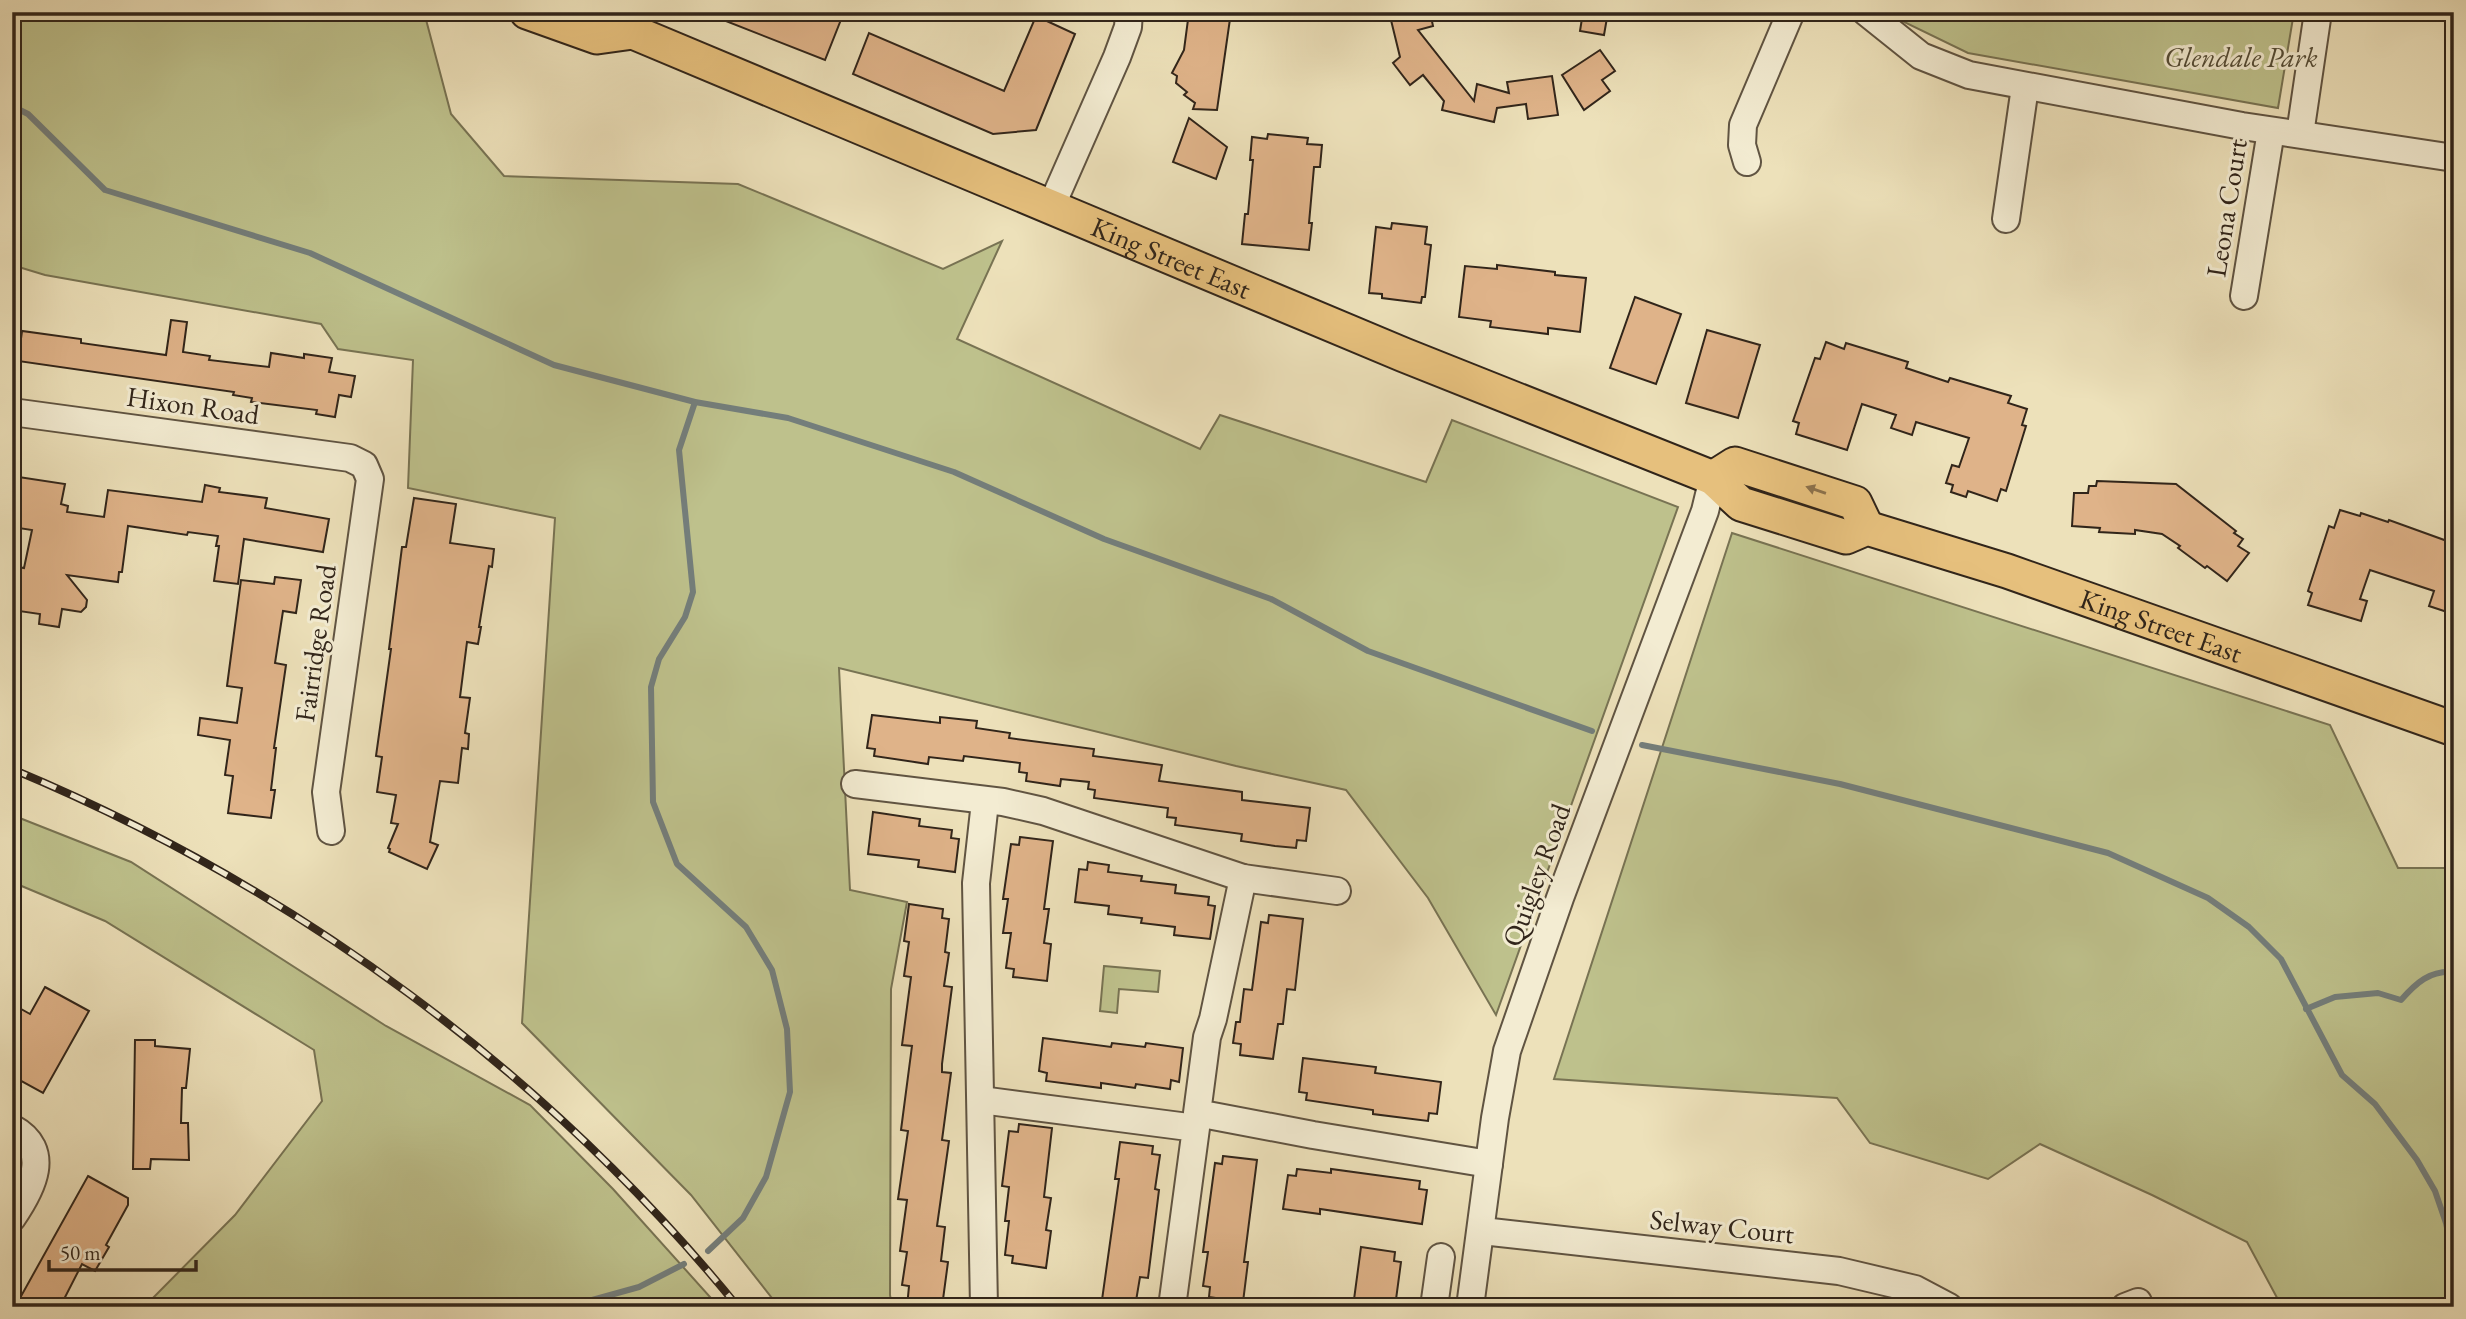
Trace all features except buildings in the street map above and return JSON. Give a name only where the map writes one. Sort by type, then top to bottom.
[{"type":"main road","name":"King Street East","points":[[527,12],[597,37],[621,22],[1404,355],[1713,478],[1741,504],[1846,537],[1867,528],[2007,571],[2454,729]]},
{"type":"street","points":[[1051,207],[1118,57],[1128,27],[1129,12]]},
{"type":"street","points":[[1748,162],[1742,145],[1743,125],[1791,12]]},
{"type":"street","points":[[1866,12],[1921,56],[1969,75],[2025,88],[2270,131],[2454,158]]},
{"type":"street","points":[[2300,134],[2318,12]]},
{"type":"street","points":[[2006,219],[2025,88]]},
{"type":"street","name":"Leona Court","points":[[2244,296],[2270,131]]},
{"type":"street","name":"Hixon Road","points":[[12,412],[350,458],[363,465]]},
{"type":"street","name":"Fairridge Road","points":[[331,831],[326,792],[370,479],[363,465]]},
{"type":"street","name":"Quigley Road","points":[[1470,1307],[1507,1051],[1560,898],[1705,511],[1713,478]]},
{"type":"street","points":[[855,784],[985,802],[1003,802],[1043,811],[1243,878],[1337,891]]},
{"type":"street","points":[[984,1307],[976,883],[985,802]]},
{"type":"street","points":[[1243,878],[1207,1037],[1197,1114],[1489,1164]]},
{"type":"street","points":[[981,1100],[1196,1128],[1172,1307]]},
{"type":"street","points":[[12,1128],[24,1134],[36,1153],[35,1176],[12,1218]]},
{"type":"street","name":"Selway Court","points":[[1482,1231],[1839,1271],[1915,1289],[1950,1307]]},
{"type":"street","points":[[1434,1307],[1441,1257]]},
{"type":"green space","points":[[12,12],[424,12],[451,114],[504,176],[738,184],[943,269],[1002,241],[957,339],[1200,449],[1220,415],[1426,482],[1452,420],[1678,507],[1496,1015],[1428,898],[1346,790],[1236,766],[839,668],[850,890],[907,902],[891,989],[892,1307],[779,1307],[691,1195],[522,1023],[555,518],[408,488],[413,360],[338,349],[321,324],[45,275],[12,265]]},
{"type":"green space","name":"Glendale Park","points":[[1894,12],[2294,12],[2278,108],[1968,53],[1902,21]]},
{"type":"green space","points":[[1732,533],[2330,725],[2398,868],[2454,868],[2454,1307],[2282,1307],[2247,1242],[2040,1144],[1988,1179],[1870,1143],[1837,1098],[1554,1079]]},
{"type":"green space","points":[[12,815],[131,862],[386,1026],[530,1105],[613,1189],[719,1307],[144,1307],[235,1215],[322,1101],[314,1050],[105,921],[12,882]]},
{"type":"green space","points":[[1104,966],[1160,971],[1158,992],[1119,989],[1117,1013],[1100,1011]]},
{"type":"waterway","points":[[12,106],[28,114],[105,190],[310,253],[554,365],[695,402],[788,418],[954,472],[1104,539],[1271,599],[1368,651],[1592,731]]},
{"type":"waterway","points":[[695,402],[679,450],[693,592],[685,617],[659,659],[651,687],[653,802],[677,864],[746,927],[772,970],[787,1029],[790,1092],[766,1177],[743,1218],[708,1251]]},
{"type":"waterway","points":[[1642,745],[1840,784],[2108,853],[2208,898],[2249,927],[2281,959],[2342,1075],[2375,1104],[2417,1160],[2435,1191],[2446,1223],[2454,1262]]},
{"type":"waterway","points":[[2306,1009],[2335,997],[2378,993],[2401,1000],[2412,988],[2431,975],[2454,972]]},
{"type":"waterway","points":[[567,1307],[639,1287],[684,1264]]},
{"type":"waterway","points":[[2449,1307],[2454,1268]]},
{"type":"railway","points":[[12,769],[116,816],[217,869],[315,928],[408,993],[498,1064],[583,1140],[663,1221],[738,1307]]}]
